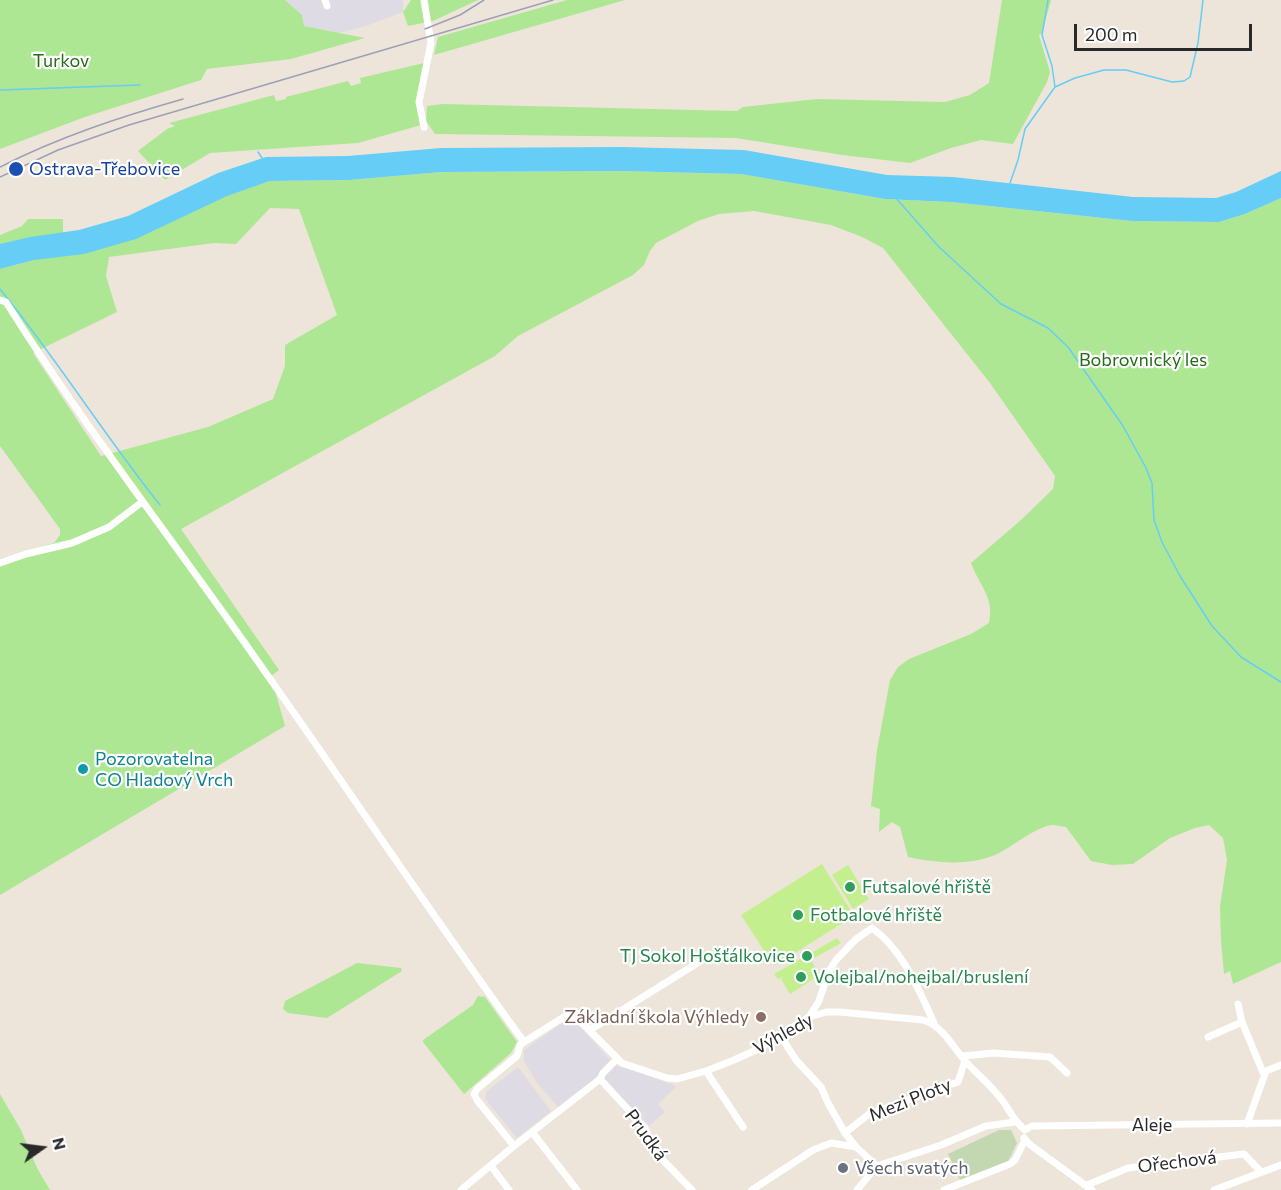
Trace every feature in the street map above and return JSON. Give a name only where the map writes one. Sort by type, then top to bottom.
[{"type":"street","points":[[424,0],[426,20],[431,36],[419,102],[424,127]]},
{"type":"street","points":[[0,300],[6,302],[40,356],[142,502],[222,611],[408,880],[524,1042],[520,1045],[518,1056],[477,1089],[474,1094],[514,1146]]},
{"type":"street","points":[[0,563],[72,543],[109,526],[142,502]]},
{"type":"street","points":[[809,1017],[819,1001],[828,973],[836,960],[856,939],[872,928],[883,936],[904,965],[916,984],[934,1023],[1003,1100],[1015,1122],[1025,1130],[1023,1135],[1025,1140],[1090,1188]]},
{"type":"street","points":[[590,1030],[707,957]]},
{"type":"street","points":[[1238,1004],[1242,1022],[1264,1075]]},
{"type":"street","name":"Výhledy","points":[[524,1042],[567,1015],[573,1016],[590,1030],[617,1059],[639,1071],[667,1078],[691,1076],[706,1071],[756,1050],[809,1017],[826,1012],[887,1018],[907,1017],[934,1023]]},
{"type":"street","points":[[1208,1037],[1242,1022]]},
{"type":"street","points":[[780,1035],[796,1060],[821,1087],[828,1105],[855,1147],[877,1166]]},
{"type":"street","points":[[964,1058],[994,1053],[1050,1057],[1067,1073]]},
{"type":"street","name":"Mezi Ploty","points":[[845,1133],[868,1114],[958,1082],[964,1058]]},
{"type":"street","points":[[461,1190],[600,1079],[617,1059]]},
{"type":"street","points":[[1247,1124],[1266,1071],[1281,1065]]},
{"type":"street","points":[[706,1071],[743,1127]]},
{"type":"street","name":"Prudká","points":[[600,1079],[645,1128],[655,1152],[692,1190]]},
{"type":"street","points":[[858,1189],[877,1166],[940,1146],[986,1126],[1015,1122]]},
{"type":"street","name":"Aleje","points":[[1025,1130],[1031,1126],[1281,1123]]},
{"type":"street","points":[[532,1132],[577,1190]]},
{"type":"street","points":[[944,1190],[1013,1163],[1025,1140]]},
{"type":"street","points":[[752,1190],[813,1150],[831,1143],[855,1147]]},
{"type":"street","name":"Ořechová","points":[[1090,1188],[1128,1168],[1244,1154],[1261,1172]]},
{"type":"street","points":[[1214,1190],[1281,1165]]},
{"type":"street","points":[[491,1166],[509,1190]]},
{"type":"shaded area","points":[[285,0],[403,0],[403,12],[339,33],[304,26],[302,15]]},
{"type":"shaded area","points":[[569,1018],[615,1065],[676,1087],[658,1104],[665,1112],[649,1126],[606,1080],[596,1078],[559,1108],[537,1083],[524,1061],[524,1050]]},
{"type":"shaded area","points":[[518,1067],[551,1111],[517,1138],[485,1099],[486,1092]]},
{"type":"green space","name":"Turkov","points":[[0,0],[285,0],[302,15],[304,26],[365,38],[291,59],[207,69],[201,80],[85,117],[0,149]]},
{"type":"green space","points":[[411,0],[478,0],[433,21],[408,26],[403,12]]},
{"type":"green space","points":[[567,0],[625,0],[434,55],[438,37]]},
{"type":"green space","points":[[1002,0],[1051,0],[1042,33],[1039,35],[1050,72],[1047,82],[1013,144],[981,140],[910,163],[736,138],[435,134],[426,121],[427,106],[443,104],[737,111],[743,107],[817,99],[945,102],[970,95],[989,83]]},
{"type":"green space","points":[[424,63],[421,125],[358,143],[210,153],[165,180],[138,151],[167,129],[175,126],[169,123],[274,95],[276,101],[348,81],[351,86],[361,83],[360,78]]},
{"type":"green space","name":"Bobrovnický les","points":[[621,171],[741,174],[885,199],[951,202],[1132,221],[1219,222],[1245,214],[1281,198],[1281,962],[1233,984],[1230,971],[1224,974],[1220,907],[1227,860],[1223,838],[1209,825],[1170,838],[1133,864],[1112,865],[1091,861],[1066,827],[1056,825],[1038,830],[995,855],[963,862],[929,861],[908,857],[900,827],[892,822],[879,832],[880,809],[871,806],[877,750],[890,680],[898,667],[909,659],[971,634],[989,623],[988,599],[971,563],[1053,489],[1055,476],[990,383],[883,248],[831,225],[754,211],[719,214],[698,221],[656,243],[644,265],[633,275],[518,336],[495,356],[181,529],[279,670],[271,676],[285,726],[0,895],[0,559],[54,543],[60,535],[60,529],[0,446],[0,269],[34,260],[270,181],[349,180],[442,172]],"holes":[[[270,208],[299,209],[337,315],[285,345],[285,366],[273,399],[208,427],[101,456],[33,353],[117,312],[106,276],[109,257],[214,243],[236,244]]]},
{"type":"green space","points":[[28,219],[63,219],[63,235],[0,246],[0,235],[22,226]]},
{"type":"green space","name":"Fotbalové hřiště","points":[[822,864],[854,916],[774,966],[741,915]]},
{"type":"green space","name":"Futsalové hřiště","points":[[848,865],[869,899],[853,909],[832,875]]},
{"type":"green space","points":[[837,938],[841,943],[811,960],[820,975],[790,994],[781,979],[785,976],[778,979],[774,974]]},
{"type":"green space","points":[[357,963],[401,968],[402,971],[327,1018],[288,1013],[283,1009],[285,1001]]},
{"type":"green space","points":[[478,996],[485,997],[517,1042],[511,1053],[464,1094],[423,1040],[473,1005]]},
{"type":"green space","points":[[0,1094],[21,1130],[37,1168],[50,1190],[0,1190]]},
{"type":"green space","points":[[999,1130],[1011,1130],[1017,1143],[1008,1162],[961,1182],[948,1154]]},
{"type":"water","points":[[621,147],[744,150],[887,175],[953,177],[1133,197],[1216,198],[1236,192],[1281,171],[1281,198],[1245,214],[1219,222],[1132,221],[951,202],[885,199],[741,174],[621,171],[442,172],[349,180],[270,181],[227,196],[136,239],[84,254],[34,260],[0,269],[0,244],[79,230],[128,216],[218,173],[266,157],[348,156],[441,148]]},
{"type":"waterway","points":[[1048,0],[1042,35],[1052,66],[1055,87]]},
{"type":"waterway","points":[[1010,183],[1025,129],[1055,87],[1075,78],[1104,70],[1126,70],[1172,82],[1184,81],[1190,77],[1198,43],[1203,0]]},
{"type":"waterway","points":[[0,90],[140,85]]},
{"type":"waterway","points":[[258,152],[262,158]]},
{"type":"waterway","points":[[896,198],[939,247],[1001,304],[1048,328],[1068,347],[1123,426],[1146,468],[1152,483],[1154,520],[1162,542],[1180,576],[1212,626],[1241,657],[1281,682]]},
{"type":"waterway","points":[[0,289],[160,505]]},
{"type":"railway","points":[[425,29],[460,15],[484,0]]},
{"type":"railway","points":[[0,177],[58,150],[129,125],[553,0]]},
{"type":"railway","points":[[0,167],[90,128],[183,99]]},
{"type":"place","name":"Ostrava-Třebovice","points":[[16,169]]},
{"type":"place","name":"Pozorovatelna CO Hladový Vrch","points":[[83,769]]},
{"type":"place","name":"Futsalové hřiště","points":[[850,887]]},
{"type":"place","name":"Fotbalové hřiště","points":[[798,915]]},
{"type":"place","name":"TJ Sokol Hošťálkovice","points":[[807,956]]},
{"type":"place","name":"Volejbal/nohejbal/bruslení","points":[[801,977]]},
{"type":"place","name":"Základní škola Výhledy","points":[[761,1017]]},
{"type":"place","name":"Všech svatých","points":[[843,1168]]}]
